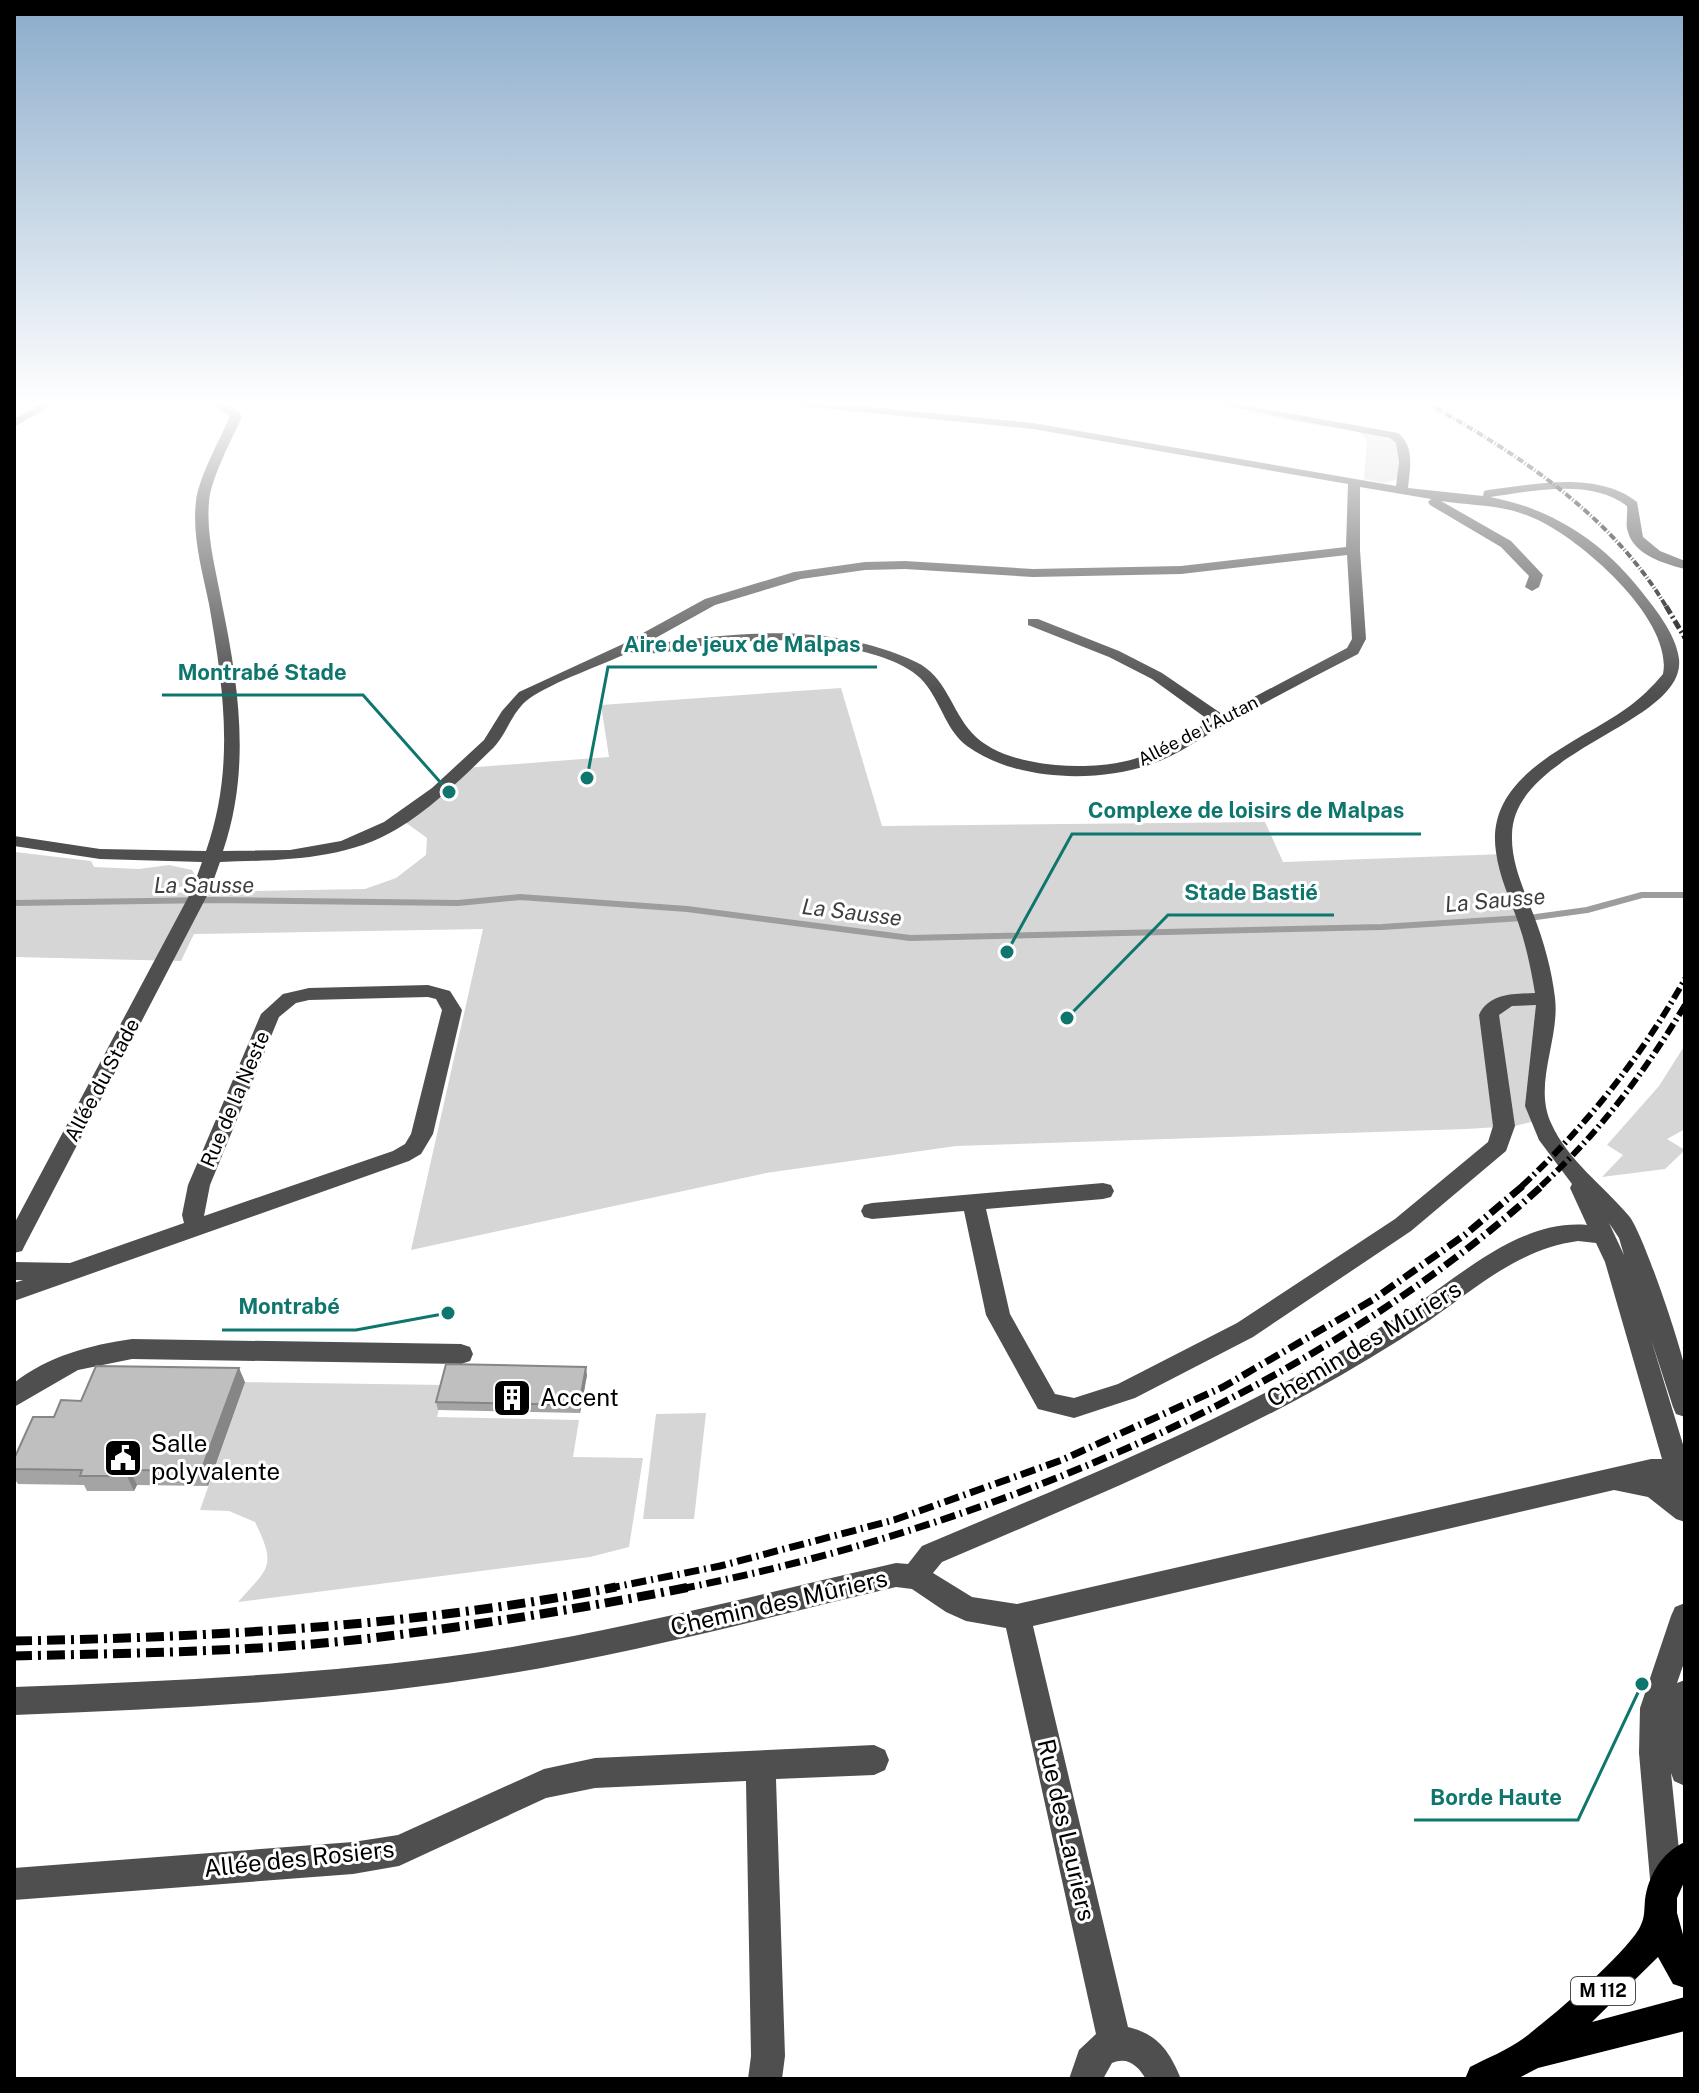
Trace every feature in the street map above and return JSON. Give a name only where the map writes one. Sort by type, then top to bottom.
[{"type":"main road","points":[[1675,1868],[1660,1905],[1661,1921],[1667,1942],[1685,1972]]},
{"type":"main road","name":"M 112","points":[[1482,2079],[1534,2052],[1612,1982],[1647,1945],[1661,1921]]},
{"type":"main road","name":"M 112","points":[[1534,2052],[1570,2046],[1634,2024],[1685,2014]]},
{"type":"street","points":[[205,500],[202,517],[209,579],[230,680],[234,723],[227,815],[215,856]]},
{"type":"street","name":"Allée de l'Autan","points":[[14,841],[100,854],[290,855],[320,851],[390,826],[438,791],[480,753],[524,695],[628,647],[641,650],[756,636],[835,640],[864,646],[916,667],[930,677],[958,728],[984,749],[1020,763],[1062,771],[1136,765],[1353,651],[1359,639],[1353,550],[1354,500]]},
{"type":"street","points":[[1433,500],[1478,526],[1514,552],[1536,575],[1532,587]]},
{"type":"street","points":[[1461,500],[1535,515],[1580,536],[1605,556],[1640,598],[1671,653],[1672,668],[1665,682],[1651,695],[1536,775],[1512,802],[1505,816],[1503,839],[1506,863],[1525,915],[1546,999],[1547,1032],[1536,1088],[1536,1106],[1544,1129],[1572,1170],[1619,1270],[1682,1472],[1685,1508]]},
{"type":"street","points":[[1481,502],[1487,500]]},
{"type":"street","points":[[1626,500],[1635,511],[1633,530],[1638,539],[1652,551],[1685,565]]},
{"type":"street","points":[[628,647],[710,602],[799,575],[835,569],[905,565],[1093,574],[1181,570],[1353,550]]},
{"type":"street","points":[[1033,622],[1114,654],[1157,676],[1221,721]]},
{"type":"street","name":"Allée du Stade","points":[[14,1245],[199,894],[215,856]]},
{"type":"street","name":"Rue de la Neste","points":[[14,1292],[401,1156],[413,1149],[422,1134],[452,1010],[443,995],[428,991],[309,994],[280,1004],[271,1014],[199,1185],[193,1215],[197,1227]]},
{"type":"street","points":[[973,1202],[998,1315],[1047,1402],[1074,1408],[1126,1391],[1245,1330],[1403,1225],[1498,1146],[1504,1126],[1498,1101],[1489,1015],[1492,1008],[1509,1000],[1546,999]]},
{"type":"street","points":[[1572,1170],[1623,1224],[1630,1238],[1685,1407]]},
{"type":"street","points":[[872,1211],[1103,1191]]},
{"type":"street","name":"Chemin des Mûriers","points":[[14,1701],[245,1692],[474,1666],[712,1619],[873,1578],[915,1575],[932,1554],[1193,1441],[1325,1373],[1402,1327],[1502,1256],[1521,1246],[1550,1237],[1604,1235]]},
{"type":"street","name":"Rue de la Neste","points":[[14,1271],[58,1271],[84,1266]]},
{"type":"street","points":[[14,1397],[51,1370],[106,1352],[132,1349],[461,1354]]},
{"type":"street","points":[[915,1575],[964,1607],[1017,1617],[1651,1470],[1682,1472]]},
{"type":"street","points":[[1617,1480],[1655,1487],[1685,1508]]},
{"type":"street","points":[[1675,1868],[1664,1839],[1654,1753],[1655,1708],[1685,1616]]},
{"type":"street","name":"Rue des Lauriers","points":[[1017,1617],[1115,2043]]},
{"type":"street","points":[[1685,1694],[1677,1724],[1678,1753],[1685,1771]]},
{"type":"street","name":"Allée des Rosiers","points":[[14,1884],[353,1858],[399,1850],[544,1784],[595,1773],[874,1760]]},
{"type":"street","points":[[761,1765],[768,2056],[765,2079]]},
{"type":"street","points":[[1086,2079],[1094,2056],[1115,2043],[1128,2043],[1142,2049],[1153,2058],[1164,2079]]},
{"type":"shaded area","points":[[841,688],[882,826],[1265,822],[1283,862],[1505,854],[1541,971],[1539,1120],[1515,1126],[1466,1129],[956,1146],[766,1173],[411,1250],[483,929],[194,934],[181,961],[14,957],[15,852],[91,861],[94,867],[139,869],[169,865],[192,870],[195,875],[191,887],[168,887],[156,893],[365,889],[396,878],[426,855],[427,838],[401,819],[464,768],[609,757],[601,705]]},
{"type":"shaded area","points":[[1685,1045],[1685,1129],[1667,1139],[1685,1150],[1665,1169],[1602,1177],[1623,1155],[1607,1145],[1659,1086]]},
{"type":"shaded area","points":[[245,1382],[445,1385],[437,1417],[579,1420],[573,1457],[643,1458],[629,1547],[590,1557],[238,1602],[266,1566],[262,1537],[255,1522],[229,1511],[200,1510]]},
{"type":"shaded area","points":[[706,1413],[694,1519],[643,1519],[656,1414]]},
{"type":"building","name":"Accent","points":[[446,1364],[586,1367],[579,1405],[436,1402]]},
{"type":"building","name":"Salle polyvalente","points":[[96,1366],[239,1368],[201,1471],[130,1470],[127,1476],[80,1476],[82,1470],[14,1469],[14,1459],[33,1417],[54,1417],[61,1400],[81,1401]]},
{"type":"waterway","name":"La Sausse","points":[[14,903],[212,900],[458,903],[520,897],[687,909],[910,938],[1382,927],[1536,917],[1587,910],[1642,895],[1685,895]]},
{"type":"railway","points":[[1573,500],[1619,544],[1667,608]]},
{"type":"railway","points":[[1666,606],[1685,638]]},
{"type":"railway","points":[[1522,1186],[1612,1088],[1650,1036],[1685,979]]},
{"type":"railway","points":[[1541,1186],[1620,1101],[1685,1005]]},
{"type":"railway","points":[[608,1588],[720,1566],[894,1520],[1062,1460],[1223,1387],[1374,1299],[1466,1234],[1525,1184]]},
{"type":"railway","points":[[684,1588],[794,1563],[910,1530],[1026,1490],[1139,1443],[1250,1388],[1355,1327],[1454,1259],[1544,1184]]},
{"type":"railway","points":[[608,1588],[616,1587]]},
{"type":"railway","points":[[684,1588],[690,1587]]},
{"type":"railway","points":[[14,1641],[316,1627],[466,1611],[608,1588]]},
{"type":"railway","points":[[14,1656],[193,1651],[328,1643],[492,1622],[684,1588]]},
{"type":"place","name":"Aire de jeux de Malpas","points":[[587,778]]},
{"type":"place","name":"Montrabé Stade","points":[[449,792]]},
{"type":"place","name":"Complexe de loisirs de Malpas","points":[[1007,952]]},
{"type":"place","name":"Stade Bastié","points":[[1067,1018]]},
{"type":"place","name":"Montrabé","points":[[448,1313]]},
{"type":"place","name":"Accent","points":[[512,1398]]},
{"type":"place","name":"Salle polyvalente","points":[[123,1458]]},
{"type":"place","name":"Borde Haute","points":[[1642,1684]]}]
